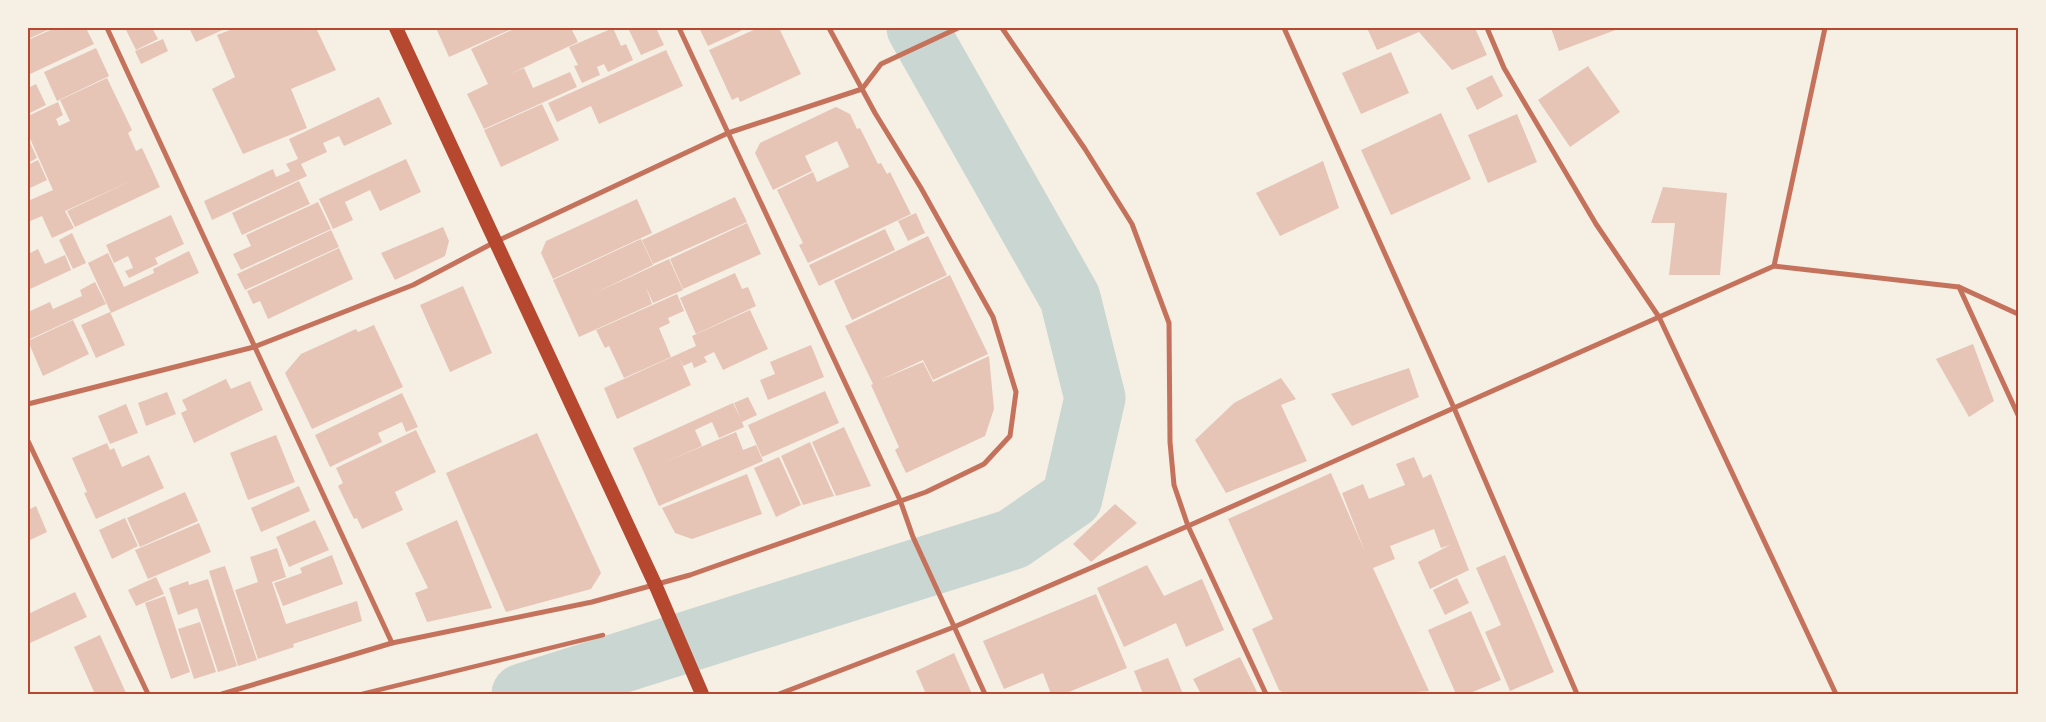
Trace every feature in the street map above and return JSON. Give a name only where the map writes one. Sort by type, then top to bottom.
[{"type":"highway","points":[[396,28],[655,584],[702,694]]},
{"type":"street","points":[[107,28],[392,643]]},
{"type":"street","points":[[679,28],[900,500],[913,537],[985,694]]},
{"type":"street","points":[[222,694],[392,643],[635,592],[718,565],[926,492],[984,464],[1010,436],[1016,392],[993,317],[829,28]]},
{"type":"street","points":[[28,404],[254,347],[413,285],[495,242],[728,134],[862,89],[881,64],[958,28]]},
{"type":"street","points":[[1002,28],[1085,149],[1132,224],[1169,323],[1170,442],[1174,485],[1188,526],[1266,694]]},
{"type":"street","points":[[1284,28],[1454,408],[1577,694]]},
{"type":"street","points":[[1487,28],[1504,68],[1582,199],[1658,317],[1836,694]]},
{"type":"street","points":[[1774,266],[1825,28]]},
{"type":"street","points":[[779,694],[954,627],[1188,526],[1774,266],[1959,287],[2018,314]]},
{"type":"street","points":[[1959,287],[2018,415]]},
{"type":"street","points":[[28,441],[148,694]]},
{"type":"street","points":[[362,694],[603,635]]},
{"type":"building","points":[[28,28],[52,28],[28,39]]},
{"type":"building","points":[[55,28],[86,28],[94,44],[28,75],[28,40]]},
{"type":"building","points":[[125,28],[152,28],[158,39],[136,50]]},
{"type":"building","points":[[189,28],[227,28],[196,42]]},
{"type":"building","points":[[235,28],[316,28],[336,70],[291,89],[307,128],[243,154],[212,89],[235,77],[217,35]]},
{"type":"building","points":[[436,28],[514,28],[449,57]]},
{"type":"building","points":[[516,28],[571,28],[578,42],[510,74],[524,68],[533,88],[570,72],[577,87],[484,129],[467,94],[488,84],[471,49]]},
{"type":"building","points":[[613,28],[621,46],[626,44],[633,60],[608,72],[604,64],[597,67],[600,75],[582,83],[574,66],[578,65],[569,47]]},
{"type":"building","points":[[628,28],[656,28],[664,45],[641,55]]},
{"type":"building","points":[[699,28],[747,28],[708,46]]},
{"type":"building","points":[[758,28],[779,28],[801,74],[740,102],[738,97],[732,100],[709,50]]},
{"type":"building","points":[[1367,28],[1475,28],[1487,55],[1452,70],[1419,32],[1377,50]]},
{"type":"building","points":[[1551,28],[1621,28],[1559,51]]},
{"type":"building","points":[[163,39],[168,51],[141,64],[135,51]]},
{"type":"building","points":[[96,48],[109,76],[57,101],[44,72]]},
{"type":"building","points":[[666,50],[683,86],[599,124],[591,106],[557,122],[548,103]]},
{"type":"building","points":[[1391,52],[1409,93],[1361,114],[1342,73]]},
{"type":"building","points":[[1588,66],[1620,112],[1570,147],[1538,100]]},
{"type":"building","points":[[1492,75],[1503,96],[1477,110],[1466,88]]},
{"type":"building","points":[[107,78],[132,130],[128,133],[136,151],[142,148],[160,187],[75,227],[67,211],[133,180],[65,211],[74,228],[52,238],[42,216],[28,222],[28,201],[53,190],[28,134],[28,116],[58,102],[63,115],[56,119],[59,126],[70,121],[60,100]]},
{"type":"building","points":[[36,84],[46,105],[28,114],[28,88]]},
{"type":"building","points":[[379,97],[392,124],[344,146],[339,136],[323,143],[327,152],[301,164],[307,176],[212,220],[204,201],[273,169],[276,177],[290,171],[286,164],[298,159],[289,139]]},
{"type":"building","points":[[542,104],[559,140],[501,167],[484,130]]},
{"type":"building","points":[[836,107],[850,114],[857,129],[860,128],[878,164],[881,163],[887,174],[890,172],[911,214],[808,263],[799,245],[803,243],[777,190],[813,172],[817,182],[849,167],[837,141],[805,156],[812,171],[773,190],[755,153],[760,143]]},
{"type":"building","points":[[1441,113],[1471,179],[1391,215],[1361,150]]},
{"type":"building","points":[[1517,114],[1537,162],[1488,183],[1468,135]]},
{"type":"building","points":[[28,138],[37,158],[28,163]]},
{"type":"building","points":[[406,159],[421,192],[380,211],[370,190],[345,202],[353,220],[333,229],[319,199]]},
{"type":"building","points":[[38,160],[47,180],[28,189],[28,165]]},
{"type":"building","points":[[1323,161],[1339,208],[1280,236],[1256,193]]},
{"type":"building","points":[[299,181],[310,204],[242,235],[232,213]]},
{"type":"building","points":[[1663,187],[1727,193],[1720,275],[1669,275],[1675,223],[1651,223]]},
{"type":"building","points":[[735,197],[747,222],[653,264],[642,240]]},
{"type":"building","points":[[637,199],[652,233],[553,279],[541,253],[546,241]]},
{"type":"building","points":[[318,202],[331,229],[241,270],[233,254],[251,246],[246,235]]},
{"type":"building","points":[[916,213],[925,233],[908,241],[898,221]]},
{"type":"building","points":[[171,215],[184,244],[155,258],[158,264],[129,278],[125,271],[133,268],[128,256],[114,263],[106,245]]},
{"type":"building","points":[[747,223],[761,254],[683,289],[670,259]]},
{"type":"building","points":[[443,227],[449,241],[445,256],[395,280],[381,253]]},
{"type":"building","points":[[885,229],[895,250],[819,286],[809,265]]},
{"type":"building","points":[[331,230],[339,247],[245,290],[237,274]]},
{"type":"building","points":[[72,233],[86,263],[73,269],[59,240]]},
{"type":"building","points":[[928,236],[947,275],[852,320],[834,281]]},
{"type":"building","points":[[641,239],[653,265],[595,293],[669,259],[683,290],[653,303],[646,287],[652,304],[579,337],[553,280]]},
{"type":"building","points":[[339,248],[353,279],[268,319],[260,301],[253,304],[247,291]]},
{"type":"building","points":[[38,249],[45,264],[65,255],[71,270],[28,290],[28,254]]},
{"type":"building","points":[[189,251],[199,273],[111,313],[88,263],[108,253],[124,287],[154,273],[153,269]]},
{"type":"building","points":[[735,273],[742,289],[748,287],[756,306],[696,334],[680,298]]},
{"type":"building","points":[[950,275],[988,354],[933,380],[923,360],[880,380],[923,362],[933,382],[989,356],[994,409],[985,436],[906,473],[895,450],[899,447],[871,385],[873,384],[845,326]]},
{"type":"building","points":[[95,282],[106,304],[28,340],[28,312],[50,302],[53,309],[82,296],[80,290]]},
{"type":"building","points":[[463,286],[492,353],[450,372],[420,305]]},
{"type":"building","points":[[677,294],[684,311],[668,318],[670,323],[659,328],[671,357],[624,378],[609,346],[605,348],[596,330]]},
{"type":"building","points":[[750,310],[768,349],[723,370],[714,352],[704,357],[707,362],[694,368],[692,362],[683,366],[679,358],[691,385],[617,419],[604,388],[696,346],[692,336]]},
{"type":"building","points":[[110,312],[125,345],[96,358],[81,325]]},
{"type":"building","points":[[73,320],[89,354],[43,376],[28,341]]},
{"type":"building","points":[[374,325],[403,387],[312,429],[285,373],[301,354],[356,329],[358,332]]},
{"type":"building","points":[[1973,344],[1994,401],[1969,417],[1936,359]]},
{"type":"building","points":[[811,345],[824,377],[768,400],[760,380],[775,374],[770,362]]},
{"type":"building","points":[[1409,368],[1419,397],[1352,426],[1331,394]]},
{"type":"building","points":[[1281,378],[1296,399],[1281,405],[1307,461],[1226,493],[1195,440],[1234,403]]},
{"type":"building","points":[[226,379],[231,389],[250,381],[263,410],[194,443],[181,413],[187,410],[182,400]]},
{"type":"building","points":[[825,391],[839,423],[762,457],[748,425]]},
{"type":"building","points":[[167,392],[176,414],[146,426],[138,403]]},
{"type":"building","points":[[402,393],[418,427],[406,432],[402,422],[378,433],[382,442],[330,467],[315,435]]},
{"type":"building","points":[[748,397],[757,415],[742,422],[744,427],[719,438],[712,422],[695,430],[702,446],[661,464],[736,432],[743,450],[756,445],[763,461],[659,506],[633,448],[733,403],[741,419],[734,403]]},
{"type":"building","points":[[126,404],[138,433],[110,444],[98,416]]},
{"type":"building","points":[[844,427],[871,486],[836,496],[812,442]]},
{"type":"building","points":[[416,430],[436,472],[395,492],[403,510],[362,529],[357,518],[354,519],[338,486],[343,483],[336,468]]},
{"type":"building","points":[[537,433],[601,573],[591,589],[506,612],[446,473]]},
{"type":"building","points":[[276,435],[295,482],[248,500],[230,453]]},
{"type":"building","points":[[810,442],[834,496],[803,505],[781,456]]},
{"type":"building","points":[[107,443],[110,450],[114,448],[122,467],[149,455],[164,488],[96,519],[84,493],[87,492],[72,458]]},
{"type":"building","points":[[779,457],[801,505],[776,517],[754,468]]},
{"type":"building","points":[[1414,457],[1423,478],[1431,474],[1469,570],[1430,589],[1418,562],[1450,545],[1441,548],[1434,529],[1390,546],[1395,559],[1373,568],[1429,691],[1391,694],[1285,694],[1279,690],[1252,629],[1273,619],[1228,519],[1331,473],[1365,552],[1342,493],[1363,484],[1369,499],[1405,485],[1396,464]]},
{"type":"building","points":[[747,474],[762,514],[692,539],[675,533],[662,508]]},
{"type":"building","points":[[299,486],[310,511],[261,532],[251,508]]},
{"type":"building","points":[[185,492],[198,521],[140,547],[127,518]]},
{"type":"building","points":[[1115,504],[1137,523],[1091,562],[1073,544]]},
{"type":"building","points":[[36,506],[47,532],[28,541],[28,510]]},
{"type":"building","points":[[125,518],[138,546],[112,559],[99,530]]},
{"type":"building","points":[[315,520],[329,550],[289,567],[276,537]]},
{"type":"building","points":[[457,520],[492,608],[427,622],[415,593],[428,588],[406,543]]},
{"type":"building","points":[[199,523],[211,552],[148,579],[135,550]]},
{"type":"building","points":[[277,548],[286,577],[272,582],[286,624],[357,601],[362,621],[293,644],[294,647],[258,659],[235,590],[258,582],[250,557]]},
{"type":"building","points":[[332,555],[343,584],[283,606],[274,583],[302,573],[300,568]]},
{"type":"building","points":[[1505,555],[1554,672],[1510,691],[1485,632],[1501,625],[1476,568]]},
{"type":"building","points":[[1147,565],[1164,596],[1202,579],[1224,630],[1186,647],[1176,623],[1124,647],[1097,588]]},
{"type":"building","points":[[225,566],[257,660],[238,666],[209,571]]},
{"type":"building","points":[[156,577],[164,594],[136,606],[128,590]]},
{"type":"building","points":[[1457,578],[1469,603],[1445,615],[1433,590]]},
{"type":"building","points":[[208,579],[237,666],[218,672],[197,608],[178,615],[169,588],[188,581],[189,585]]},
{"type":"building","points":[[75,592],[87,617],[30,643],[28,637],[28,614]]},
{"type":"building","points":[[1096,594],[1127,668],[1064,694],[1051,694],[1043,673],[1004,689],[983,641]]},
{"type":"building","points":[[165,596],[190,672],[171,679],[145,603]]},
{"type":"building","points":[[1471,611],[1501,680],[1468,694],[1456,694],[1428,630]]},
{"type":"building","points":[[200,622],[216,672],[194,679],[178,629]]},
{"type":"building","points":[[100,635],[126,693],[95,694],[74,647]]},
{"type":"building","points":[[954,653],[972,694],[926,694],[916,671]]},
{"type":"building","points":[[1240,657],[1258,694],[1201,694],[1193,679]]},
{"type":"building","points":[[1168,658],[1183,694],[1143,694],[1134,671]]},
{"type":"waterway","points":[[522,694],[1013,539],[1072,498],[1095,398],[1070,298],[917,28]]}]
